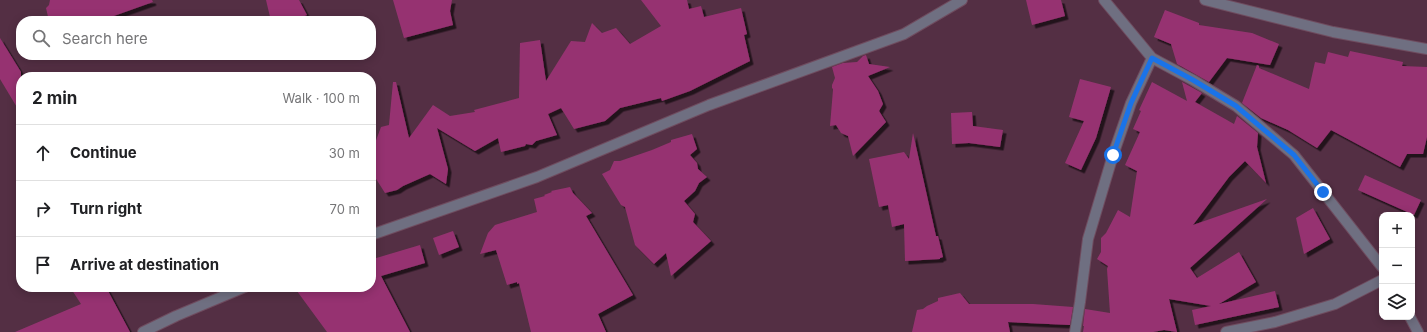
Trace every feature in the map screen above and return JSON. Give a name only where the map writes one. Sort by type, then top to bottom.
[{"type":"street","points":[[376,233],[537,177],[709,105],[904,34],[962,0]]},
{"type":"street","points":[[1104,0],[1152,58],[1193,80],[1236,106],[1294,155],[1379,263]]},
{"type":"street","points":[[1206,0],[1333,32],[1427,49]]},
{"type":"street","points":[[1075,332],[1088,239],[1113,155],[1131,103],[1152,58]]},
{"type":"street","points":[[1226,332],[1275,322],[1335,304],[1379,282]]},
{"type":"street","points":[[143,332],[176,316],[233,292]]},
{"type":"street","points":[[1412,320],[1418,332]]},
{"type":"building","points":[[50,0],[152,0],[153,2],[114,16],[48,16],[46,8],[49,5]]},
{"type":"building","points":[[266,0],[299,0],[307,15],[305,16],[270,16]]},
{"type":"building","points":[[393,0],[452,0],[450,11],[453,25],[404,38]]},
{"type":"building","points":[[641,0],[687,0],[689,9],[701,6],[704,17],[741,8],[747,34],[744,35],[750,61],[690,91],[662,101],[661,98],[620,108],[605,121],[574,129],[561,108],[548,114],[557,135],[536,141],[532,145],[526,144],[525,146],[501,152],[498,138],[475,151],[437,128],[448,169],[446,184],[430,174],[397,190],[385,193],[376,179],[376,140],[381,127],[389,125],[393,82],[396,82],[409,138],[433,105],[450,116],[475,112],[474,110],[519,98],[520,43],[540,40],[546,81],[571,41],[585,42],[592,23],[602,33],[616,28],[630,44],[661,26]]},
{"type":"building","points":[[1026,0],[1061,0],[1065,16],[1032,25]]},
{"type":"building","points":[[1165,10],[1199,23],[1199,25],[1252,33],[1279,44],[1270,65],[1227,58],[1209,82],[1177,64],[1171,44],[1154,37]]},
{"type":"building","points":[[0,38],[21,72],[16,72],[16,106],[0,79]]},
{"type":"building","points":[[1350,51],[1403,62],[1402,66],[1427,67],[1427,137],[1423,154],[1407,154],[1400,167],[1331,130],[1317,148],[1288,130],[1261,118],[1242,103],[1257,65],[1259,68],[1309,89],[1315,62],[1325,64],[1328,52],[1348,57]]},
{"type":"building","points":[[866,55],[869,64],[890,67],[868,76],[878,91],[883,104],[879,111],[886,122],[853,156],[848,136],[841,133],[836,125],[830,126],[833,90],[832,85],[835,78],[832,67],[843,63],[857,62]]},
{"type":"building","points":[[1080,79],[1111,87],[1096,138],[1081,170],[1065,163],[1084,121],[1069,117]]},
{"type":"building","points":[[1152,82],[1187,101],[1182,82],[1202,93],[1195,102],[1234,124],[1237,116],[1258,133],[1257,147],[1266,183],[1245,161],[1229,177],[1193,225],[1267,199],[1190,268],[1197,278],[1239,252],[1256,282],[1219,304],[1275,291],[1279,307],[1195,325],[1192,310],[1211,306],[1169,299],[1177,332],[1164,330],[1153,332],[1083,332],[1085,309],[1110,313],[1108,266],[1097,259],[1101,252],[1101,238],[1106,233],[1118,210],[1130,217],[1137,171],[1125,165],[1140,132],[1133,129],[1141,111],[1139,110]]},
{"type":"building","points":[[972,112],[973,126],[1003,130],[1000,147],[969,143],[952,144],[951,113]]},
{"type":"building","points":[[913,133],[936,236],[938,236],[943,257],[940,259],[905,261],[904,224],[892,227],[888,205],[879,207],[869,159],[904,152],[909,159]]},
{"type":"building","points":[[692,134],[697,149],[690,155],[697,163],[698,169],[707,177],[699,183],[695,191],[684,201],[695,214],[693,222],[711,241],[671,276],[666,253],[654,264],[635,245],[625,207],[621,205],[602,174],[610,170],[614,161],[620,161],[652,150],[671,142],[671,140]]},
{"type":"building","points":[[1365,175],[1421,200],[1415,213],[1407,212],[1358,190]]},
{"type":"building","points":[[570,187],[573,193],[592,213],[586,216],[633,295],[598,314],[606,332],[531,332],[519,283],[517,284],[517,282],[507,285],[496,250],[480,254],[488,233],[495,225],[537,212],[534,199],[545,196],[544,195],[552,192],[551,191]]},
{"type":"building","points":[[1313,208],[1330,239],[1304,254],[1296,218]]},
{"type":"building","points":[[453,231],[459,247],[439,255],[433,238]]},
{"type":"building","points":[[420,245],[425,263],[381,276],[410,332],[327,332],[298,292],[376,292],[376,258]]},
{"type":"building","points":[[73,292],[109,292],[130,332],[15,332],[81,304]]},
{"type":"building","points":[[960,293],[969,304],[1033,304],[1073,307],[1070,325],[1008,322],[1010,332],[912,332],[917,310],[923,309],[938,301],[938,298]]},
{"type":"route","points":[[1113,155],[1131,103],[1152,58],[1193,80],[1236,106],[1294,155],[1323,192]]}]
